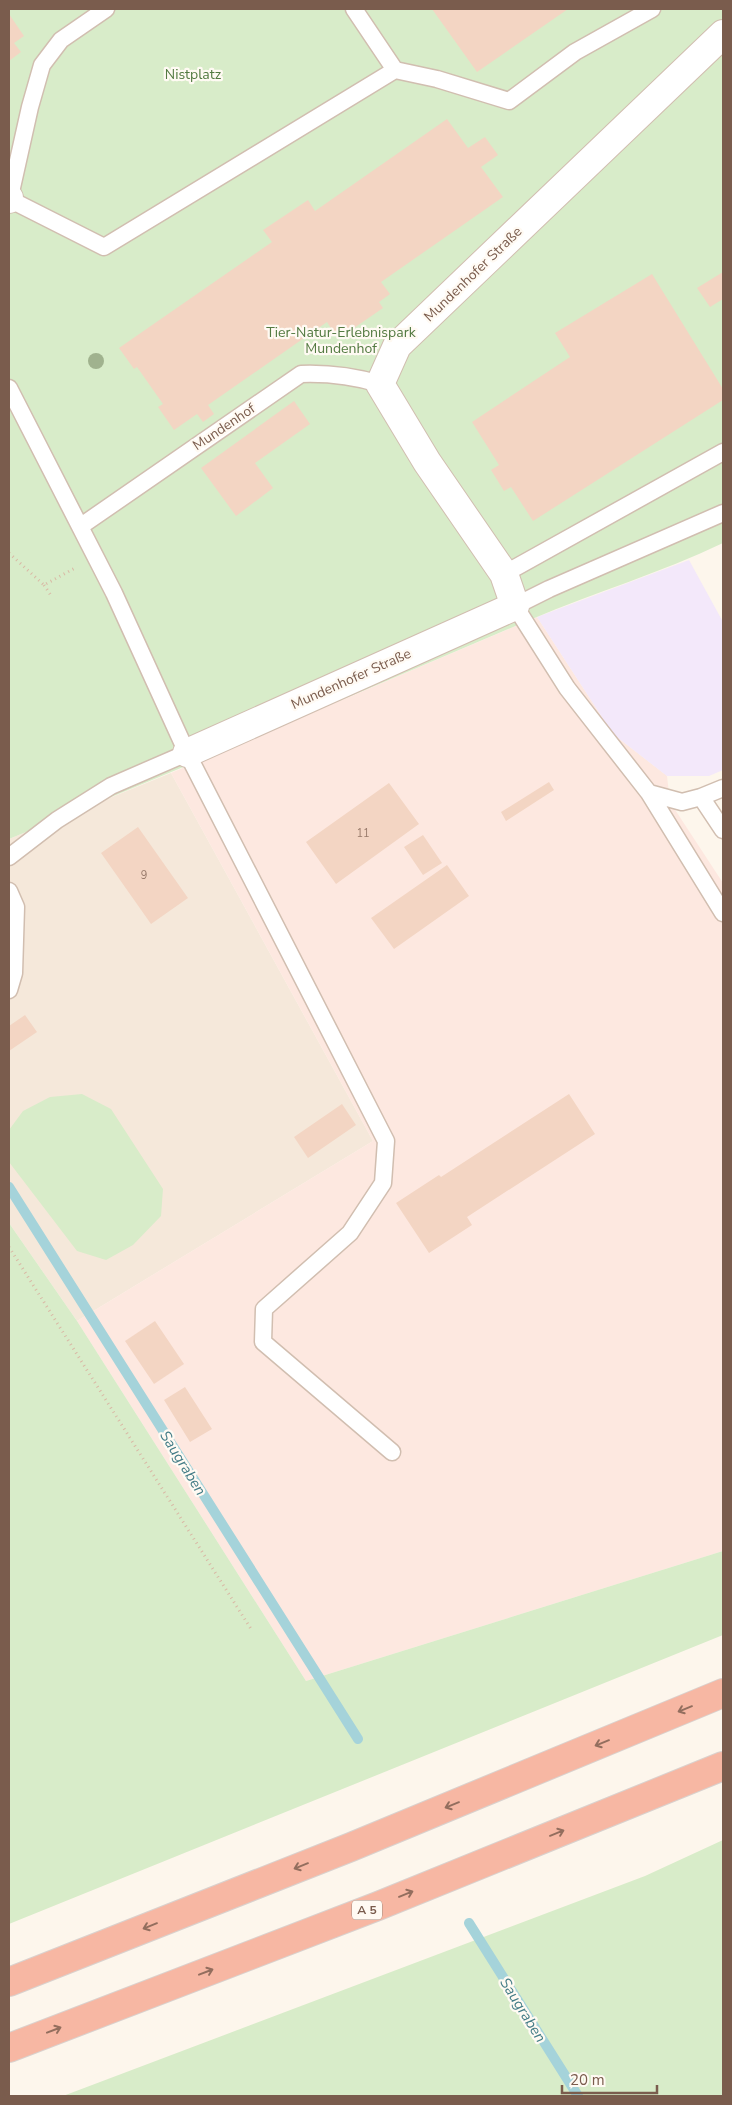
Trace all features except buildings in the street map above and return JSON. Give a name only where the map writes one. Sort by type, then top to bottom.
[{"type":"highway","points":[[9,1982],[351,1847],[723,1693]]},
{"type":"highway","name":"A 5","points":[[9,2048],[378,1906],[723,1766]]},
{"type":"street","name":"Mundenhofer Straße","points":[[380,384],[397,346],[723,34]]},
{"type":"street","points":[[380,384],[427,462],[504,574],[515,606]]},
{"type":"street","name":"Mundenhofer Straße","points":[[187,753],[515,606]]},
{"type":"lane","points":[[106,9],[61,40],[42,65],[30,107],[9,199],[104,248],[395,70],[437,79],[509,101],[575,52],[652,9]]},
{"type":"lane","points":[[354,9],[395,70]]},
{"type":"lane","name":"Mundenhof","points":[[81,526],[301,374],[325,373],[353,376],[380,384]]},
{"type":"lane","points":[[9,388],[81,526],[187,753],[386,1141],[383,1183],[350,1233],[264,1309],[263,1342],[392,1452]]},
{"type":"lane","points":[[504,574],[723,452]]},
{"type":"lane","points":[[723,513],[549,589],[515,606],[567,688],[649,793],[723,913]]},
{"type":"lane","points":[[9,857],[57,820],[111,786],[187,753]]},
{"type":"lane","points":[[649,793],[682,802],[723,788]]},
{"type":"lane","points":[[701,797],[723,830]]},
{"type":"lane","points":[[9,891],[16,907],[14,973],[9,990]]},
{"type":"path","points":[[9,553],[44,585],[52,597]]},
{"type":"path","points":[[44,585],[96,559]]},
{"type":"path","points":[[9,1247],[251,1629]]},
{"type":"shaded area","points":[[689,560],[723,622],[723,770],[709,776],[667,776],[613,734],[537,617]]},
{"type":"shaded area","points":[[537,617],[613,734],[667,776],[670,802],[723,883],[723,1551],[306,1681],[77,1321],[373,1141],[171,773]]},
{"type":"shaded area","points":[[171,773],[373,1141],[77,1321],[9,1223],[9,839]]},
{"type":"green space","name":"Tier-Natur-Erlebnispark Mundenhof","points":[[9,9],[723,9],[723,543],[676,564],[532,619],[206,758],[9,839]]},
{"type":"green space","points":[[82,1094],[111,1109],[163,1189],[161,1216],[133,1245],[106,1260],[77,1251],[9,1162],[9,1130],[23,1111],[50,1097]]},
{"type":"green space","points":[[9,1223],[77,1321],[306,1681],[723,1551],[723,1635],[9,1924]]},
{"type":"green space","points":[[723,1840],[723,2096],[63,2096],[645,1876]]},
{"type":"waterway","name":"Saugraben","points":[[9,1187],[358,1739]]},
{"type":"waterway","name":"Saugraben","points":[[469,1923],[578,2096]]},
{"type":"park label","name":"Nistplatz","points":[[193,74]]}]
